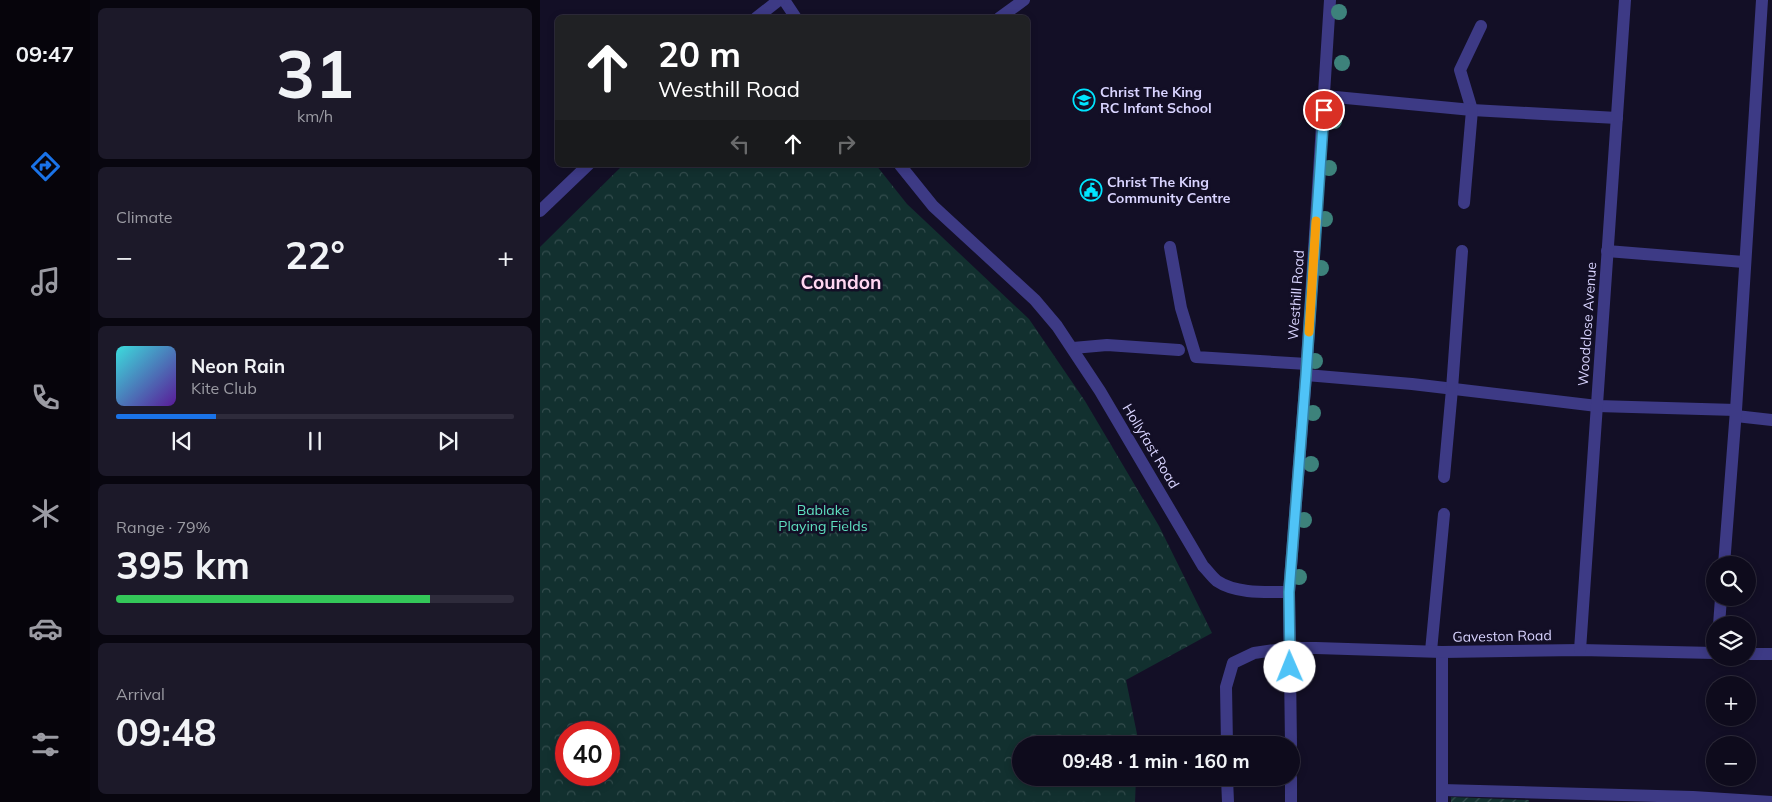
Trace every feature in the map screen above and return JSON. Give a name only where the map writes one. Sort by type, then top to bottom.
[{"type":"street","points":[[760,15],[779,0]]},
{"type":"street","points":[[784,0],[794,15]]},
{"type":"street","points":[[1003,15],[1024,0]]},
{"type":"street","name":"Westhill Road","points":[[1289,592],[1325,96],[1330,0]]},
{"type":"street","name":"Woodclose Avenue","points":[[1580,650],[1625,0]]},
{"type":"street","points":[[1725,556],[1736,413],[1744,262],[1762,0]]},
{"type":"street","points":[[1464,203],[1472,110],[1460,70],[1481,26]]},
{"type":"street","points":[[1325,96],[1472,110],[1617,118]]},
{"type":"street","points":[[540,211],[586,167]]},
{"type":"street","name":"Hollyfast Road","points":[[902,167],[934,206],[1035,300],[1073,348],[1203,566],[1217,581],[1230,586],[1254,592],[1289,592]]},
{"type":"street","points":[[1170,247],[1181,308],[1196,357],[1596,406],[1736,413],[1772,420]]},
{"type":"street","points":[[1444,477],[1462,251]]},
{"type":"street","points":[[1607,251],[1744,262]]},
{"type":"street","points":[[1073,348],[1107,345],[1179,350]]},
{"type":"street","points":[[1444,514],[1436,652],[1442,796],[1693,797],[1772,802]]},
{"type":"street","points":[[1289,592],[1291,736]]},
{"type":"street","name":"Gaveston Road","points":[[1226,736],[1226,687],[1233,663],[1254,653],[1289,648],[1436,652],[1580,650],[1706,653]]},
{"type":"street","points":[[1756,654],[1772,654]]},
{"type":"street","points":[[1227,786],[1228,802]]},
{"type":"street","points":[[1291,786],[1291,802]]},
{"type":"green space","name":"Bablake Playing Fields","points":[[621,167],[878,167],[907,204],[1029,319],[1085,401],[1159,526],[1212,633],[1126,680],[1137,736],[1012,736],[1012,786],[1136,786],[1135,802],[540,802],[540,247]]},
{"type":"green space","points":[[1451,797],[1529,800],[1529,802],[1451,802]]},
{"type":"slow traffic","points":[[1309,332],[1316,221]]},
{"type":"place","name":"Christ The King RC Infant School","points":[[1084,100]]},
{"type":"place","name":"Christ The King Community Centre","points":[[1091,190]]},
{"type":"district","name":"Coundon","points":[[841,282]]},
{"type":"route","points":[[1290,667],[1289,592],[1324,110]]}]
